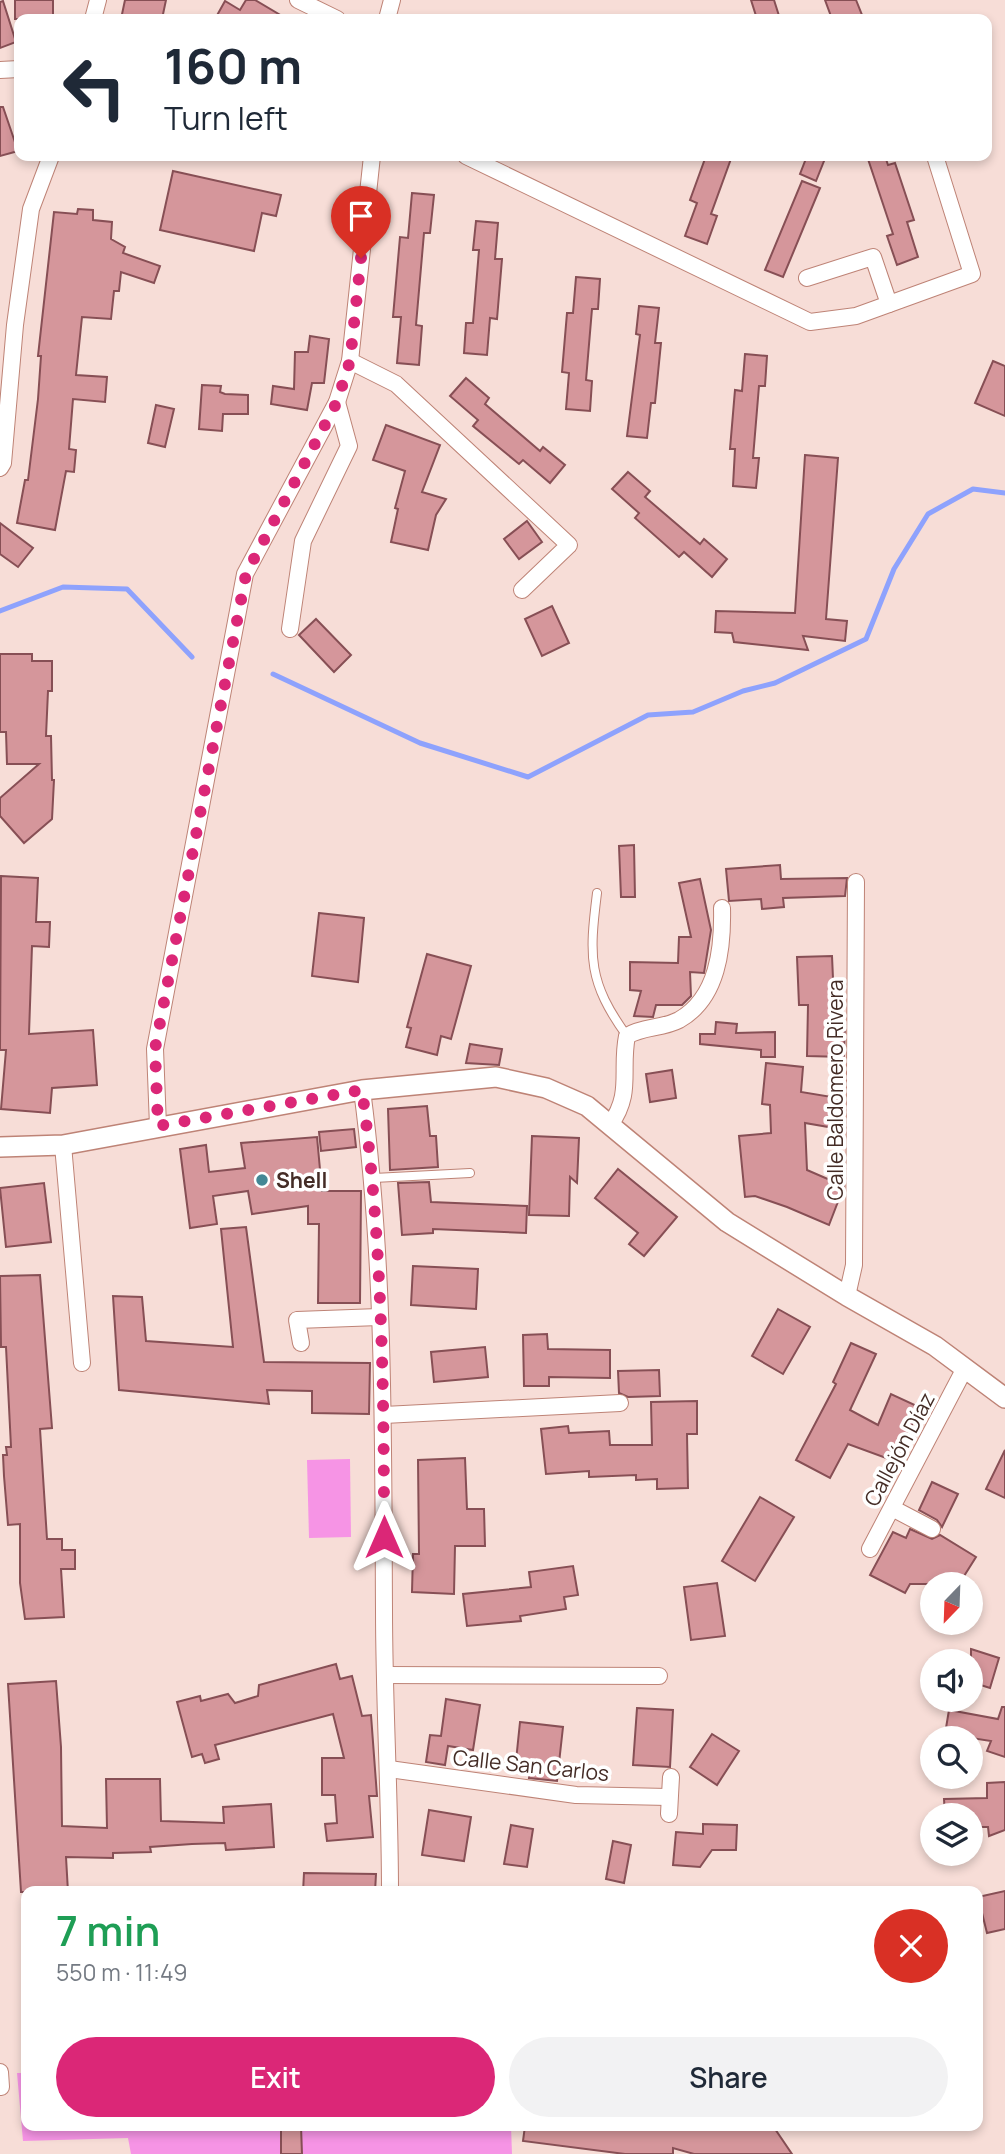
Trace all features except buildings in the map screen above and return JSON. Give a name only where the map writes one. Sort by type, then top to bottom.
[{"type":"street","points":[[298,0],[327,14]]},
{"type":"street","points":[[0,468],[4,463],[8,326],[31,209],[49,161]]},
{"type":"street","points":[[158,1126],[155,1049],[246,574],[337,402],[350,361],[371,161]]},
{"type":"street","points":[[476,161],[810,323],[856,316],[972,275],[937,161]]},
{"type":"street","points":[[807,278],[873,257],[889,304]]},
{"type":"street","points":[[350,361],[396,384],[569,545],[522,590]]},
{"type":"street","points":[[290,629],[303,541],[349,446],[337,402]]},
{"type":"street","name":"Calle Baldomero Rivera","points":[[846,1296],[855,1251],[856,882]]},
{"type":"street","points":[[610,1125],[622,1109],[626,1093],[624,1050],[627,1036],[638,1029],[678,1021],[695,1008],[719,963],[722,908]]},
{"type":"street","points":[[0,1147],[63,1145],[362,1090],[495,1077],[546,1088],[587,1106],[727,1222],[846,1296],[935,1346],[1005,1398]]},
{"type":"street","points":[[362,1090],[374,1178],[384,1415],[385,1675],[390,1886]]},
{"type":"street","points":[[63,1145],[82,1363]]},
{"type":"street","points":[[301,1343],[297,1320],[379,1317]]},
{"type":"street","name":"Callejón Díaz","points":[[870,1549],[965,1368]]},
{"type":"street","points":[[384,1415],[620,1403]]},
{"type":"street","points":[[892,1508],[932,1529]]},
{"type":"street","points":[[385,1675],[659,1676]]},
{"type":"street","name":"Calle San Carlos","points":[[389,1769],[576,1795],[668,1797]]},
{"type":"street","points":[[669,1814],[671,1777]]},
{"type":"street","points":[[0,2072],[1,2087]]},
{"type":"lane","points":[[597,893],[591,942],[592,970],[607,1008],[627,1036]]},
{"type":"lane","points":[[374,1178],[470,1173]]},
{"type":"shaded area","points":[[350,1459],[351,1537],[309,1538],[307,1460]]},
{"type":"shaded area","points":[[17,2073],[21,2073],[21,2118]]},
{"type":"shaded area","points":[[22,2131],[511,2131],[512,2154],[131,2154],[128,2138],[23,2141]]},
{"type":"waterway","points":[[273,674],[420,743],[528,777],[648,715],[693,712],[743,691],[775,683],[866,639],[894,569],[928,514],[973,489],[1005,493]]},
{"type":"waterway","points":[[0,611],[63,587],[127,589],[192,657]]},
{"type":"place","name":"Shell","points":[[262,1180]]},
{"type":"route","points":[[361,258],[350,361],[337,402],[246,574],[155,1049],[158,1126],[362,1090],[374,1178],[384,1415],[384,1537]]}]
